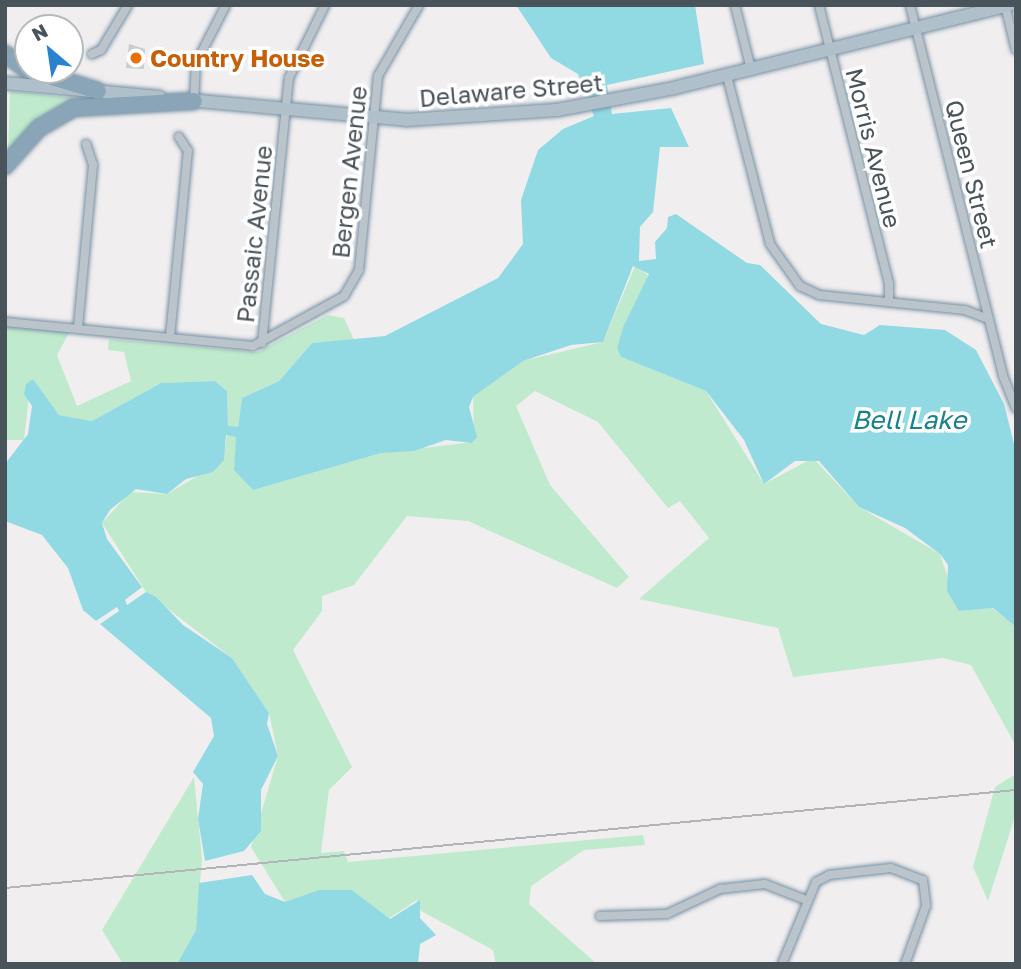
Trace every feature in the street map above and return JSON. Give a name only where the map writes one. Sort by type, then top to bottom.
[{"type":"highway","points":[[74,84],[97,91]]},
{"type":"highway","points":[[5,166],[39,128],[73,108],[194,101]]},
{"type":"main road","name":"Delaware Street","points":[[5,83],[372,118],[444,120],[615,101],[1007,6]]},
{"type":"street","points":[[92,54],[101,50],[128,5]]},
{"type":"street","points":[[194,101],[196,63],[226,5]]},
{"type":"street","name":"Passaic Avenue","points":[[5,322],[262,343],[285,110],[296,56],[325,5]]},
{"type":"street","name":"Bergen Avenue","points":[[262,343],[344,296],[357,279],[372,118],[381,68],[419,5]]},
{"type":"street","points":[[735,5],[751,69]]},
{"type":"street","name":"Morris Avenue","points":[[819,5],[889,283],[889,301]]},
{"type":"street","name":"Queen Street","points":[[911,5],[988,319],[1016,409]]},
{"type":"street","points":[[1007,6],[1016,50]]},
{"type":"street","points":[[727,76],[777,257],[808,291],[965,310],[988,319]]},
{"type":"street","points":[[170,337],[188,151],[179,137]]},
{"type":"street","points":[[78,327],[93,164],[86,144]]},
{"type":"street","points":[[782,964],[806,900],[816,882],[829,875],[891,868],[923,880],[926,906],[905,964]]},
{"type":"street","points":[[600,916],[667,914],[720,889],[765,884],[806,900]]},
{"type":"green space","points":[[10,91],[81,99],[46,114],[8,152]]},
{"type":"green space","points":[[635,266],[648,275],[621,357],[706,391],[764,484],[813,458],[859,507],[940,554],[959,611],[992,608],[1016,626],[1016,746],[971,665],[943,658],[793,677],[778,628],[639,599],[709,538],[680,501],[668,508],[598,422],[535,391],[516,406],[550,485],[629,577],[617,588],[468,521],[407,516],[354,585],[322,596],[322,611],[293,650],[352,767],[329,790],[321,853],[344,851],[348,862],[643,835],[645,845],[584,850],[531,886],[529,904],[597,964],[496,964],[493,950],[421,911],[417,900],[388,919],[352,890],[285,902],[251,847],[278,756],[269,713],[232,658],[146,592],[102,523],[130,492],[167,494],[223,461],[227,435],[237,437],[234,469],[253,490],[381,453],[474,442],[473,397],[522,361],[603,342]]},
{"type":"green space","points":[[328,315],[344,318],[354,340],[312,343],[279,381],[242,398],[238,427],[228,427],[227,391],[215,381],[161,383],[92,421],[59,415],[31,380],[24,440],[5,440],[5,324],[70,331],[57,355],[77,406],[131,381],[124,352],[108,350],[109,339],[257,352]]},
{"type":"green space","points":[[1016,774],[1016,813],[988,901],[973,867],[995,787]]},
{"type":"green space","points":[[194,777],[202,859],[196,930],[177,964],[123,964],[102,930]]},
{"type":"water","name":"Bell Lake","points":[[516,5],[695,5],[704,64],[607,85],[612,114],[671,108],[689,147],[660,147],[653,212],[640,227],[639,261],[656,259],[655,242],[667,228],[668,217],[676,214],[747,263],[760,265],[821,324],[864,335],[880,325],[945,330],[976,350],[1004,404],[1014,444],[1016,627],[993,608],[959,611],[947,591],[948,565],[940,554],[905,528],[859,507],[819,461],[795,461],[764,484],[744,440],[706,391],[621,357],[617,348],[624,325],[649,274],[633,266],[603,342],[571,345],[523,361],[473,397],[469,407],[477,437],[472,443],[446,440],[414,451],[381,453],[253,490],[234,470],[236,437],[226,435],[224,460],[213,472],[186,479],[167,494],[136,489],[110,510],[102,523],[107,539],[142,587],[125,600],[127,605],[146,592],[156,597],[183,625],[232,658],[269,713],[267,724],[278,756],[261,790],[261,831],[244,851],[205,861],[198,819],[203,784],[193,772],[214,736],[211,718],[100,624],[119,611],[117,607],[96,621],[83,610],[68,568],[42,535],[5,521],[5,464],[28,434],[32,406],[24,394],[26,384],[33,379],[59,415],[92,421],[161,383],[215,381],[227,391],[228,426],[238,427],[242,398],[279,381],[312,343],[385,336],[498,278],[523,244],[521,200],[538,150],[563,129],[594,116],[578,74],[551,58]]},
{"type":"water","points":[[252,875],[265,894],[285,902],[319,890],[352,890],[390,919],[420,900],[420,918],[436,935],[420,944],[418,964],[177,964],[196,930],[199,883]]},
{"type":"building","name":"Country House","points":[[129,44],[145,49],[144,69],[126,68]]},
{"type":"railway","points":[[5,888],[1016,790]]},
{"type":"place","name":"Country House","points":[[136,58]]}]
